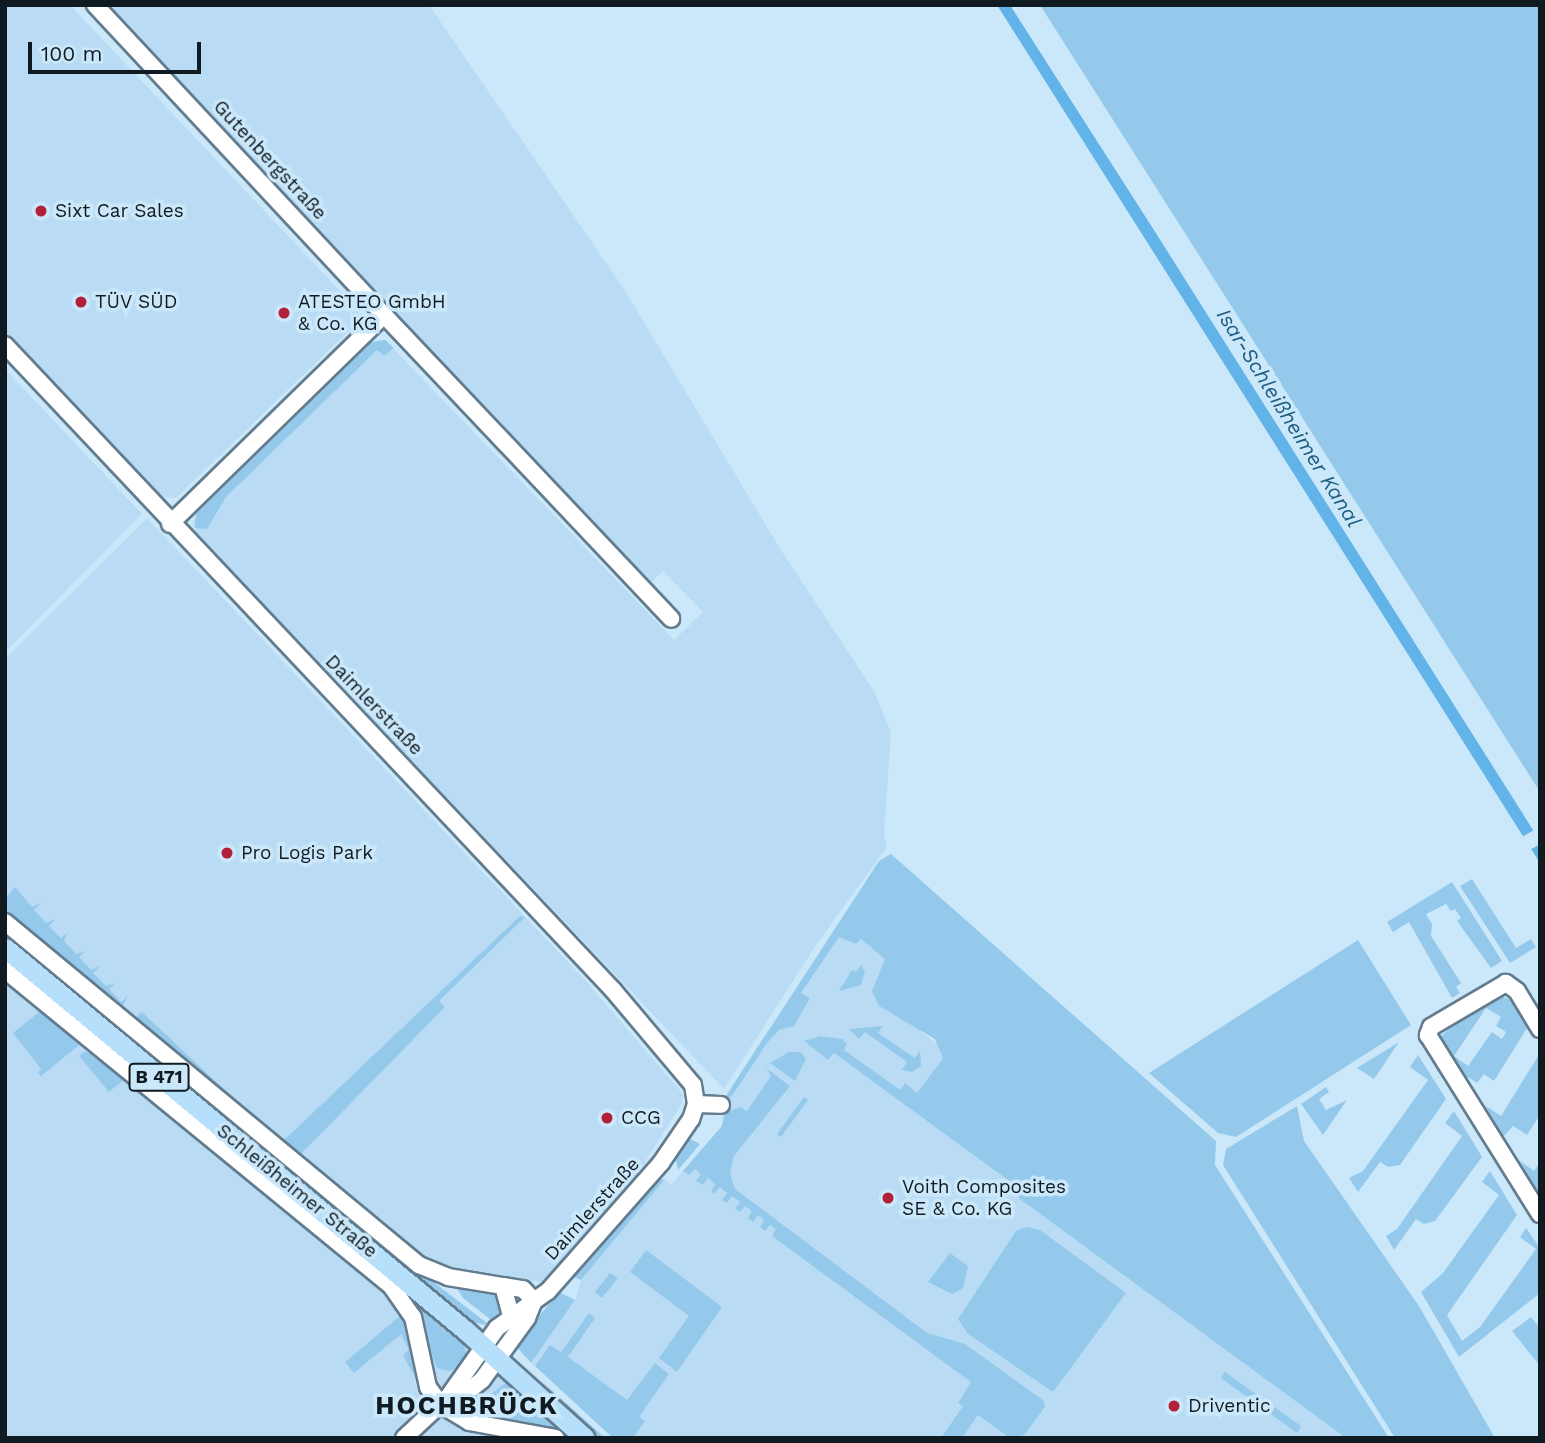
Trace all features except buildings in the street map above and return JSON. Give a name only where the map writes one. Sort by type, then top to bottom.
[{"type":"main road","name":"Schleißheimer Straße","points":[[5,948],[491,1353],[585,1438]]},
{"type":"street","name":"Gutenbergstraße","points":[[95,5],[671,619]]},
{"type":"street","points":[[170,524],[384,315]]},
{"type":"street","name":"Daimlerstraße","points":[[5,345],[170,524],[634,1013],[688,1077],[696,1104],[661,1164],[534,1301],[491,1353]]},
{"type":"street","name":"Schleißheimer Straße","points":[[5,922],[419,1265],[449,1277],[523,1289],[534,1301]]},
{"type":"street","name":"Schleißheimer Straße","points":[[5,970],[391,1286],[413,1317],[428,1387],[441,1405]]},
{"type":"street","points":[[1540,1029],[1517,992],[1506,983],[1431,1027],[1428,1035],[1540,1214]]},
{"type":"street","points":[[696,1104],[721,1105]]},
{"type":"street","points":[[501,1285],[511,1315]]},
{"type":"street","name":"Daimlerstraße","points":[[491,1353],[511,1315],[534,1301]]},
{"type":"street","points":[[404,1438],[441,1405],[491,1353]]},
{"type":"street","points":[[441,1405],[469,1422],[556,1438]]},
{"type":"shaded area","points":[[5,5],[70,5],[359,311],[358,322],[176,498],[157,496],[5,333]]},
{"type":"shaded area","points":[[104,5],[429,5],[624,289],[781,550],[874,691],[891,732],[884,835],[887,847],[816,945],[724,1089],[198,536],[192,522],[372,342],[385,340],[674,640],[703,612],[663,571],[650,583]]},
{"type":"shaded area","points":[[997,5],[1010,5],[1152,227],[1540,841],[1540,863]]},
{"type":"shaded area","points":[[1040,5],[1540,5],[1540,792]]},
{"type":"shaded area","points":[[385,340],[394,348],[384,356],[377,350],[226,497],[207,529],[195,528],[196,514],[372,342]]},
{"type":"shaded area","points":[[5,369],[142,514],[5,652]]},
{"type":"shaded area","points":[[147,518],[585,980],[683,1094],[681,1105],[636,1176],[542,1282],[437,1270],[5,916],[5,659]]},
{"type":"shaded area","points":[[891,854],[1216,1141],[1215,1165],[1389,1438],[1346,1438],[1020,1199],[1008,1180],[834,1053],[828,1060],[804,1041],[820,1036],[842,1039],[847,1044],[844,1050],[900,1090],[905,1083],[917,1093],[943,1058],[935,1039],[879,1006],[872,991],[885,959],[861,939],[856,944],[839,937],[801,993],[810,998],[794,1026],[779,1030],[767,1043],[732,1096],[724,1099],[879,861]]},
{"type":"shaded area","points":[[1472,879],[1516,948],[1531,939],[1536,947],[1510,963],[1460,886]]},
{"type":"shaded area","points":[[1452,882],[1502,961],[1491,968],[1457,921],[1461,918],[1455,909],[1451,911],[1446,904],[1426,914],[1432,924],[1431,936],[1461,983],[1456,987],[1460,993],[1452,998],[1409,922],[1393,932],[1387,922]]},
{"type":"shaded area","points":[[15,887],[32,907],[41,903],[34,910],[46,923],[56,919],[49,926],[61,938],[68,932],[64,941],[76,954],[85,951],[79,957],[91,970],[100,966],[93,973],[106,986],[115,983],[109,989],[121,1002],[128,996],[123,1005],[135,1018],[142,1012],[267,1130],[66,966],[68,962],[5,909],[5,899]]},
{"type":"shaded area","points":[[520,916],[525,917],[439,1001],[445,1007],[301,1154],[313,1164],[308,1167],[280,1144]]},
{"type":"shaded area","points":[[5,930],[398,1255],[491,1326],[471,1322],[194,1097],[5,940]]},
{"type":"shaded area","points":[[839,936],[856,944],[861,939],[885,959],[872,991],[943,1049],[943,1057],[918,1093],[1389,1438],[613,1438],[531,1363],[575,1300],[581,1280],[665,1179],[671,1185],[722,1126],[724,1099],[768,1030],[810,998],[800,993]]},
{"type":"shaded area","points":[[1358,940],[1411,1025],[1236,1137],[1218,1133],[1149,1073]]},
{"type":"shaded area","points":[[5,944],[587,1438],[5,1438]]},
{"type":"shaded area","points":[[861,965],[865,972],[861,985],[839,991],[852,970],[856,972]]},
{"type":"shaded area","points":[[1501,996],[1513,1001],[1529,1025],[1494,1081],[1484,1074],[1477,1083],[1468,1077],[1466,1080],[1441,1036],[1466,1015]],"holes":[[[1486,1008],[1501,1017],[1496,1026],[1506,1032],[1502,1039],[1492,1032],[1468,1066],[1454,1056]]]},
{"type":"shaded area","points":[[43,1009],[83,1042],[41,1076],[38,1073],[41,1069],[13,1033]]},
{"type":"shaded area","points":[[883,1026],[878,1033],[915,1058],[920,1051],[921,1066],[912,1072],[902,1070],[907,1062],[865,1032],[859,1039],[849,1029]]},
{"type":"shaded area","points":[[1399,1042],[1374,1079],[1357,1068]]},
{"type":"shaded area","points":[[84,1052],[96,1053],[126,1078],[109,1092],[79,1056]]},
{"type":"shaded area","points":[[789,1052],[801,1052],[806,1059],[795,1081],[770,1063]]},
{"type":"shaded area","points":[[1540,1053],[1540,1115],[1527,1135],[1513,1126],[1502,1138],[1486,1106],[1501,1116]]},
{"type":"shaded area","points":[[1418,1055],[1446,1099],[1400,1165],[1388,1167],[1380,1162],[1358,1192],[1349,1178],[1363,1171],[1428,1080],[1410,1067]]},
{"type":"shaded area","points":[[766,1068],[790,1086],[734,1156],[730,1173],[735,1189],[927,1333],[965,1344],[1044,1401],[1045,1407],[1024,1435],[1010,1438],[978,1415],[962,1438],[941,1438],[963,1406],[958,1403],[971,1382],[772,1236],[776,1229],[770,1225],[765,1231],[760,1227],[764,1220],[758,1215],[753,1222],[748,1218],[752,1211],[745,1206],[740,1212],[735,1209],[740,1202],[732,1196],[727,1203],[722,1200],[727,1193],[720,1187],[714,1194],[711,1191],[715,1184],[708,1178],[703,1185],[696,1181],[701,1174],[695,1169],[689,1175],[683,1171],[722,1126],[725,1113],[740,1107],[747,1111],[771,1076]]},
{"type":"shaded area","points":[[1326,1087],[1329,1092],[1319,1099],[1326,1110],[1347,1100],[1323,1135],[1301,1104]]},
{"type":"shaded area","points":[[804,1097],[808,1100],[781,1137],[777,1134]]},
{"type":"shaded area","points":[[1297,1106],[1304,1141],[1419,1306],[1495,1438],[1395,1438],[1223,1165],[1226,1149]]},
{"type":"shaded area","points":[[1454,1111],[1482,1157],[1435,1221],[1424,1224],[1416,1219],[1394,1250],[1386,1236],[1397,1229],[1462,1136],[1445,1123]]},
{"type":"shaded area","points":[[210,1134],[462,1339],[467,1355],[462,1365],[450,1371],[437,1368],[409,1297]]},
{"type":"shaded area","points":[[690,1139],[700,1144],[678,1170],[675,1157]]},
{"type":"shaded area","points":[[1520,1161],[1534,1171],[1540,1162],[1538,1193]]},
{"type":"shaded area","points":[[1490,1171],[1517,1215],[1447,1315],[1462,1341],[1480,1327],[1536,1249],[1520,1237],[1526,1228],[1540,1248],[1540,1293],[1459,1357],[1421,1292],[1443,1273],[1499,1195],[1482,1182]]},
{"type":"shaded area","points":[[665,1179],[581,1280],[572,1276],[656,1181]]},
{"type":"shaded area","points":[[1027,1227],[1040,1230],[1126,1293],[1053,1392],[968,1334],[958,1319],[1016,1231]]},
{"type":"shaded area","points":[[646,1250],[722,1307],[677,1372],[659,1358],[689,1316],[630,1272]]},
{"type":"shaded area","points":[[950,1253],[968,1266],[963,1288],[952,1294],[928,1282]]},
{"type":"shaded area","points":[[610,1273],[618,1278],[602,1298],[595,1292]]},
{"type":"shaded area","points":[[455,1285],[495,1292],[502,1304],[495,1323],[463,1298]]},
{"type":"shaded area","points":[[559,1292],[575,1300],[531,1363],[515,1345]]},
{"type":"shaded area","points":[[589,1313],[595,1318],[568,1357],[627,1400],[655,1363],[669,1374],[639,1417],[645,1421],[633,1438],[613,1438],[535,1366],[550,1345],[561,1352]]},
{"type":"shaded area","points":[[400,1316],[408,1326],[423,1392],[403,1355],[409,1350],[401,1334],[354,1373],[345,1362]]},
{"type":"shaded area","points":[[1531,1317],[1540,1328],[1540,1366],[1512,1331]]},
{"type":"shaded area","points":[[1225,1372],[1301,1426],[1297,1433],[1221,1378]]},
{"type":"shaded area","points":[[539,1379],[605,1438],[599,1438]]},
{"type":"shaded area","points":[[507,1382],[517,1388],[570,1438],[482,1414],[478,1404]]},
{"type":"pier","points":[[1536,829],[1540,844],[1528,851],[1520,838]]},
{"type":"place","name":"Sixt Car Sales","points":[[41,211]]},
{"type":"place","name":"TÜV SÜD","points":[[81,302]]},
{"type":"place","name":"ATESTEO GmbH & Co. KG","points":[[284,313]]},
{"type":"place","name":"Pro Logis Park","points":[[227,853]]},
{"type":"place","name":"CCG","points":[[607,1118]]},
{"type":"place","name":"Voith Composites SE & Co. KG","points":[[888,1198]]},
{"type":"place","name":"Driventic","points":[[1174,1406]]},
{"type":"district","name":"HOCHBRÜCK","points":[[467,1406]]},
{"type":"water label","name":"Isar-Schleißheimer Kanal","points":[[1289,418]]}]
